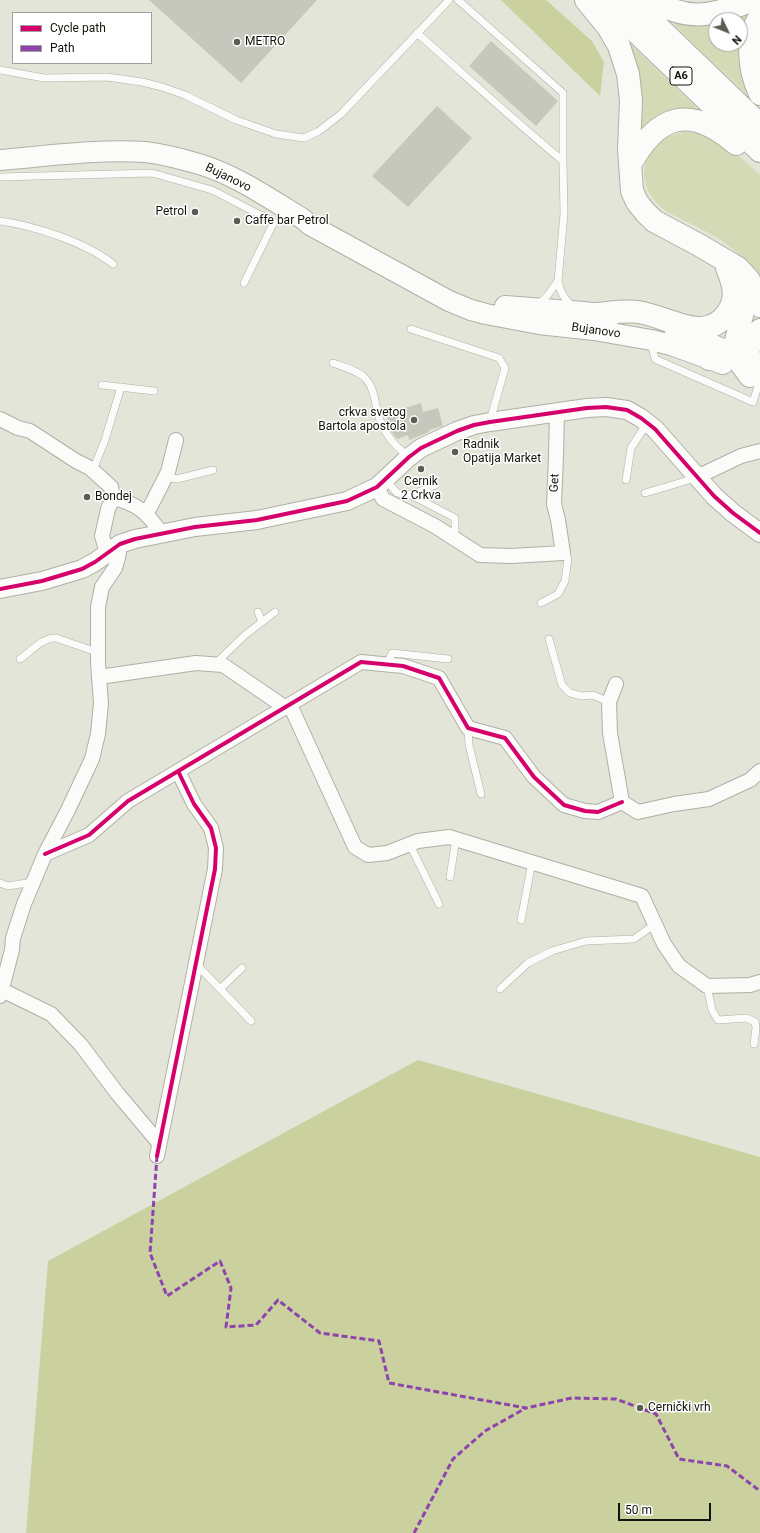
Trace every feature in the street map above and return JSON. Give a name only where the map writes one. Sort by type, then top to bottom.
[{"type":"highway","points":[[586,0],[608,27],[618,46],[628,74],[631,100],[628,149],[632,191],[637,202],[654,221],[738,268],[749,280],[760,306]]},
{"type":"highway","name":"A6","points":[[603,0],[760,151]]},
{"type":"highway","name":"A6","points":[[630,0],[760,125]]},
{"type":"highway","points":[[652,0],[676,12],[696,15],[726,10],[753,0]]},
{"type":"highway","points":[[760,16],[751,40],[750,54],[753,76],[760,94]]},
{"type":"highway","points":[[630,164],[637,151],[652,134],[662,126],[672,121],[682,119],[697,121],[714,127],[735,143],[760,166]]},
{"type":"highway","points":[[699,245],[727,268],[738,280],[741,286],[744,307],[734,347],[736,355],[745,370],[758,375]]},
{"type":"highway","points":[[590,313],[640,312],[691,328],[709,327],[727,314],[733,301],[733,286],[727,268]]},
{"type":"highway","points":[[709,359],[726,359],[736,355],[749,347],[755,340],[760,330]]},
{"type":"main road","name":"Bujanovo","points":[[0,160],[85,153],[146,152],[200,164],[225,174],[234,190],[303,218],[310,225],[449,301],[471,310],[539,324],[594,330],[651,340],[758,375]]},
{"type":"main road","name":"Bujanovo","points":[[431,290],[473,301],[522,308],[590,313],[638,320],[698,337],[736,355]]},
{"type":"street","points":[[0,589],[42,582],[66,575],[95,562],[113,549],[134,538],[195,527],[257,520],[347,501],[381,483],[421,448],[457,431],[474,425],[557,412],[606,407],[627,410],[655,429],[714,496],[733,513],[760,533]]},
{"type":"street","name":"Get","points":[[557,412],[554,504],[563,553]]},
{"type":"street","points":[[0,419],[18,428],[30,431],[76,461],[93,470],[111,487],[113,498],[108,510],[102,536],[113,549],[118,558],[115,568],[102,587],[98,608],[97,652],[101,703],[98,734],[92,759],[45,854],[16,924],[12,938],[12,950],[1,993],[51,1014],[81,1045],[158,1149],[215,869],[216,848],[211,828],[194,804],[178,771]]},
{"type":"street","points":[[147,513],[168,472],[176,440]]},
{"type":"street","points":[[697,477],[741,456],[760,451]]},
{"type":"street","points":[[381,483],[383,499],[435,526],[480,555],[511,556],[563,553]]},
{"type":"street","points":[[113,498],[123,500],[147,513],[161,533]]},
{"type":"street","points":[[45,854],[90,835],[128,802],[361,662],[403,666],[439,678],[468,728],[506,738],[534,777],[564,805],[585,811],[598,812],[622,802]]},
{"type":"street","points":[[99,678],[196,663],[223,664],[288,707],[355,847],[368,856],[387,854],[418,842],[449,836],[642,896],[664,944],[679,966],[707,986],[750,985],[760,982]]},
{"type":"street","points":[[616,684],[609,702],[610,733],[622,802],[638,812],[674,804],[709,799],[750,780],[760,771]]},
{"type":"lane","points":[[0,70],[44,78],[107,77],[142,82],[184,95],[236,120],[276,134],[304,138],[320,131],[342,114],[449,0]]},
{"type":"lane","points":[[458,0],[564,93],[564,214],[558,281],[559,290],[564,299],[575,310],[590,313]]},
{"type":"lane","points":[[417,33],[525,130],[563,160]]},
{"type":"lane","points":[[0,177],[152,173],[212,190],[234,190],[274,222],[244,283]]},
{"type":"lane","points":[[0,221],[34,229],[81,245],[103,256],[113,264]]},
{"type":"lane","points":[[522,308],[539,305],[558,281]]},
{"type":"lane","points":[[411,329],[500,358],[505,368],[490,422]]},
{"type":"lane","points":[[651,340],[655,359],[753,402],[758,375]]},
{"type":"lane","points":[[333,363],[363,376],[368,382],[374,396],[378,416],[386,433],[397,448],[409,457]]},
{"type":"lane","points":[[102,385],[154,391]]},
{"type":"lane","points":[[93,470],[105,440],[121,387]]},
{"type":"lane","points":[[626,480],[631,448],[647,423]]},
{"type":"lane","points":[[165,477],[177,479],[213,470]]},
{"type":"lane","points":[[645,493],[697,477]]},
{"type":"lane","points":[[381,483],[397,493],[411,494],[455,518],[456,539]]},
{"type":"lane","points":[[411,494],[435,485]]},
{"type":"lane","points":[[541,603],[558,594],[565,581],[568,558],[563,553]]},
{"type":"lane","points":[[258,612],[262,622]]},
{"type":"lane","points":[[215,664],[245,635],[275,612]]},
{"type":"lane","points":[[20,660],[51,638],[56,638],[97,652]]},
{"type":"lane","points":[[550,639],[562,685],[570,693],[582,696],[593,695],[609,702]]},
{"type":"lane","points":[[387,665],[392,653],[448,659]]},
{"type":"lane","points":[[468,728],[469,745],[481,794]]},
{"type":"lane","points":[[450,878],[456,839]]},
{"type":"lane","points":[[410,845],[439,904]]},
{"type":"lane","points":[[521,920],[532,862]]},
{"type":"lane","points":[[0,883],[8,886],[33,882]]},
{"type":"lane","points":[[500,989],[528,963],[552,951],[586,941],[634,939],[655,924]]},
{"type":"lane","points":[[196,964],[251,1021]]},
{"type":"lane","points":[[220,989],[242,968]]},
{"type":"lane","points":[[707,986],[712,1010],[718,1020],[747,1018],[755,1022],[756,1028],[754,1044]]},
{"type":"green space","points":[[501,0],[546,0],[592,41],[604,62],[600,96]]},
{"type":"green space","points":[[757,7],[749,96],[667,17],[708,12],[708,52],[748,52],[748,12],[712,12]]},
{"type":"green space","points":[[627,41],[701,112],[662,116],[648,123],[637,133]]},
{"type":"green space","points":[[683,132],[699,133],[731,149],[760,175],[760,279],[742,258],[727,244],[666,211],[657,204],[646,186],[644,176],[645,167],[648,157],[654,148],[670,136]]},
{"type":"green space","points":[[418,1060],[760,1157],[760,1533],[26,1533],[48,1261]]},
{"type":"building","name":"METRO","points":[[149,0],[317,0],[241,83]]},
{"type":"building","points":[[491,41],[558,101],[536,126],[469,66]]},
{"type":"building","points":[[437,106],[472,138],[408,207],[372,176]]},
{"type":"building","name":"crkva svetog Bartola apostola","points":[[421,403],[423,412],[438,408],[443,426],[429,430],[429,432],[409,440],[408,435],[397,439],[391,431],[386,414]]},
{"type":"marked path","points":[[157,1156],[150,1253],[167,1296],[220,1261],[231,1288],[226,1327],[256,1325],[278,1300],[320,1333],[379,1341],[389,1383],[526,1408],[572,1398],[616,1399],[656,1414],[679,1459],[727,1466],[760,1491]]},
{"type":"marked path","points":[[414,1533],[453,1459],[485,1431],[526,1408]]},
{"type":"cycle path","points":[[0,589],[42,581],[82,569],[95,562],[120,544],[135,539],[195,527],[257,520],[347,501],[377,487],[409,457],[421,448],[457,431],[474,425],[490,422],[587,408],[606,407],[627,410],[641,418],[655,429],[714,496],[733,513],[760,533]]},
{"type":"cycle path","points":[[45,854],[89,835],[128,801],[361,662],[403,666],[439,678],[468,728],[505,738],[534,777],[564,805],[585,811],[598,812],[622,802]]},
{"type":"cycle path","points":[[157,1156],[215,869],[216,848],[211,828],[194,804],[178,771]]},
{"type":"place","name":"METRO","points":[[237,42]]},
{"type":"place","name":"Petrol","points":[[195,212]]},
{"type":"place","name":"Caffe bar Petrol","points":[[237,221]]},
{"type":"place","name":"crkva svetog Bartola apostola","points":[[414,420]]},
{"type":"place","name":"Radnik Opatija Market","points":[[455,452]]},
{"type":"place","name":"Cernik 2 Crkva","points":[[421,469]]},
{"type":"place","name":"Bondej","points":[[87,497]]},
{"type":"place","name":"Cernički vrh","points":[[640,1408]]}]
